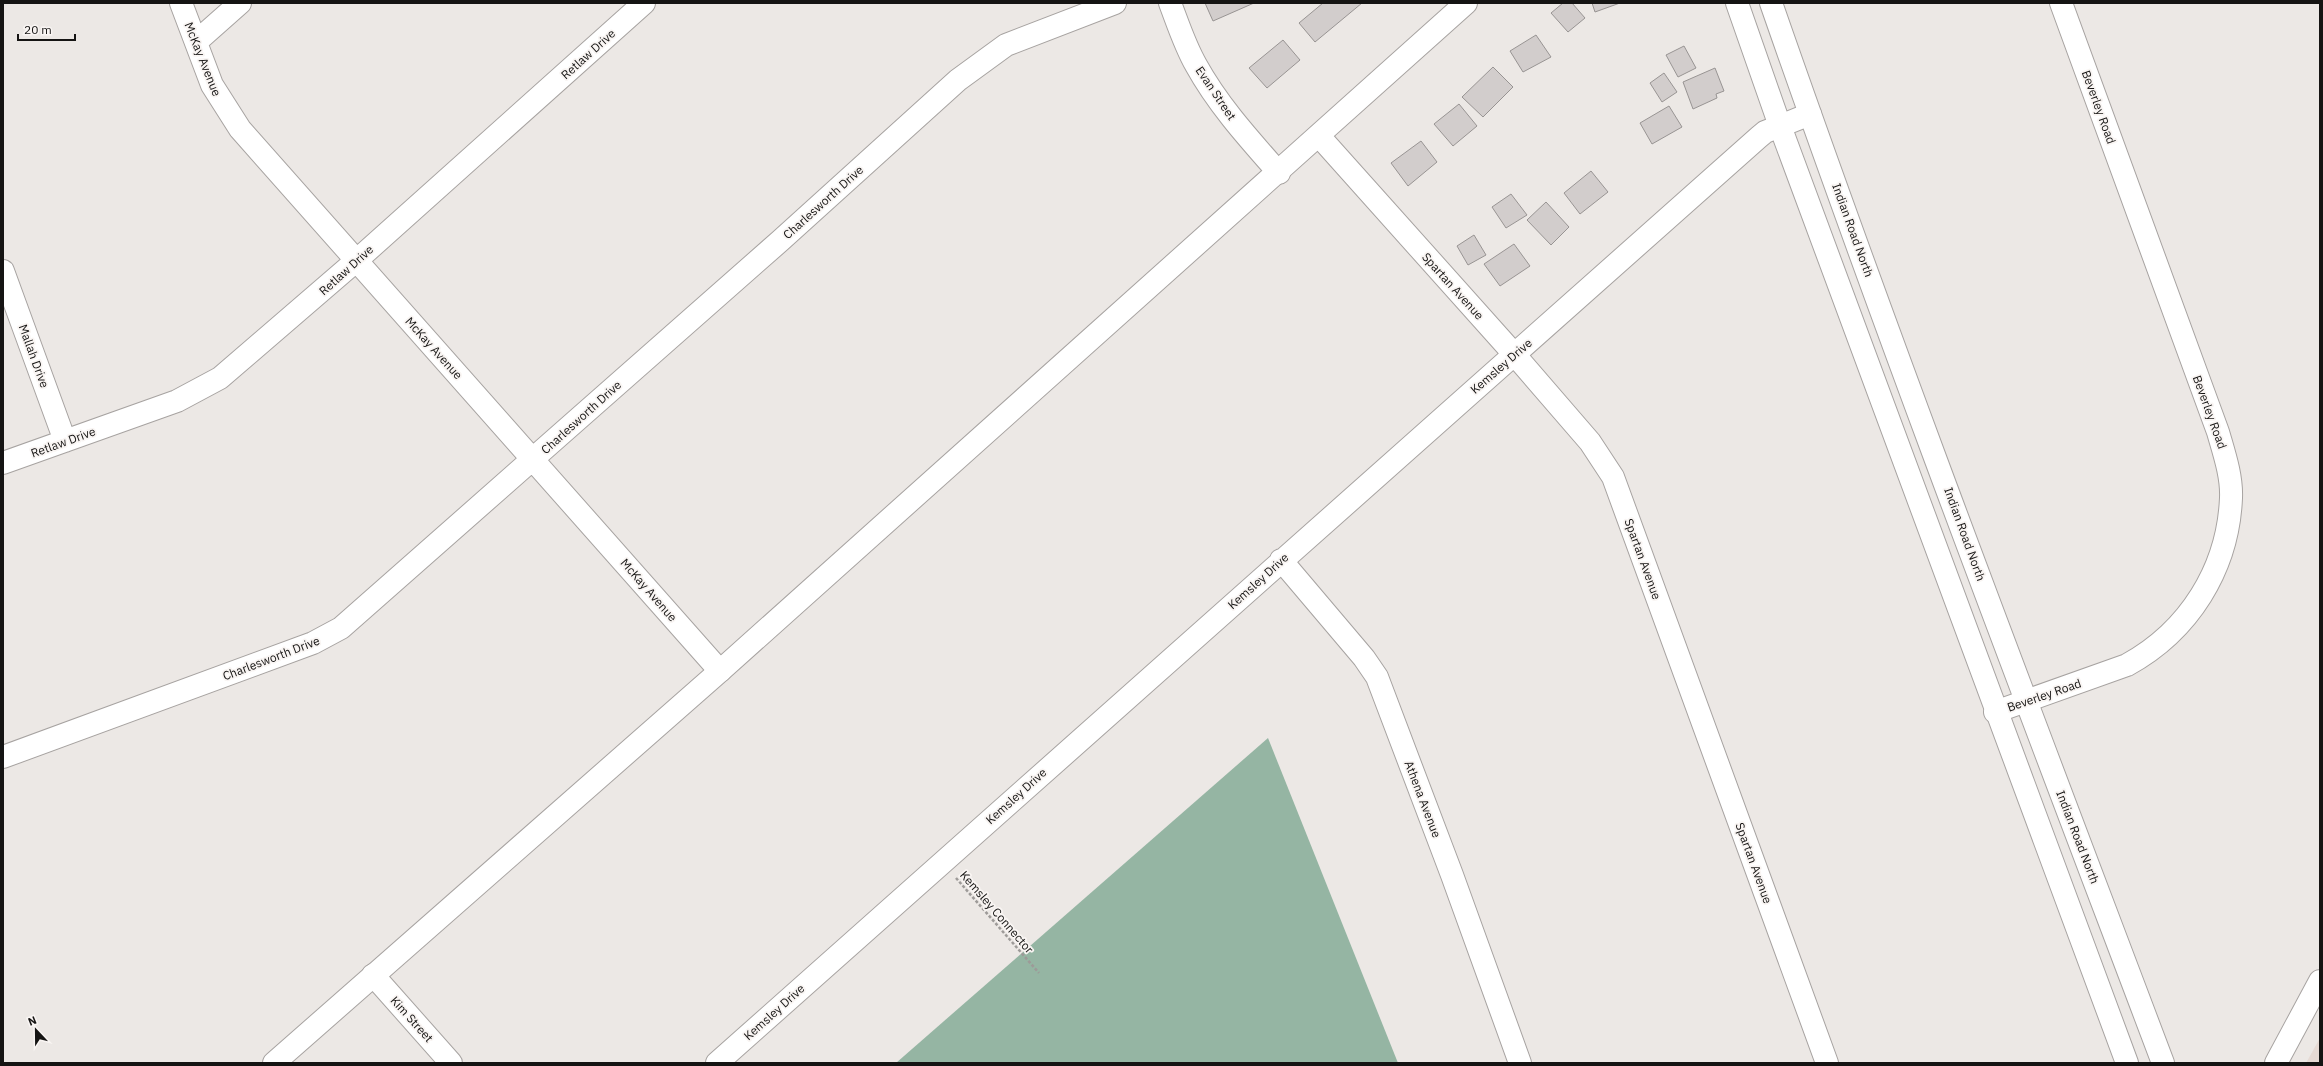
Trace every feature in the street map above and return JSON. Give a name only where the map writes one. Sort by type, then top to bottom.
[{"type":"street","name":"McKay Avenue","points":[[181,3],[212,85],[230,114],[720,671]]},
{"type":"street","points":[[196,42],[240,3]]},
{"type":"street","name":"Retlaw Drive","points":[[3,463],[177,400],[214,382],[246,358],[644,3]]},
{"type":"street","name":"Charlesworth Drive","points":[[3,757],[290,652],[329,635],[355,617],[834,193],[931,102],[983,59],[1018,39],[1115,3]]},
{"type":"street","name":"Evan Street","points":[[1170,3],[1186,45],[1203,78],[1235,123],[1279,172]]},
{"type":"street","points":[[274,1063],[720,671],[1466,3]]},
{"type":"street","points":[[1737,3],[1780,126],[2127,1063]]},
{"type":"street","name":"Indian Road North","points":[[1771,3],[1810,114],[2026,700],[2163,1063]]},
{"type":"street","name":"Beverley Road","points":[[1996,712],[2127,665],[2144,656],[2172,634],[2194,606],[2215,570],[2226,535],[2231,497],[2224,453],[2218,432],[2061,3]]},
{"type":"street","name":"Kemsley Drive","points":[[717,1063],[1281,560],[1759,137],[1780,126],[1810,114]]},
{"type":"street","name":"Spartan Avenue","points":[[1319,136],[1514,354],[1590,442],[1613,477],[1827,1063]]},
{"type":"street","name":"Mallah Drive","points":[[3,271],[65,441]]},
{"type":"street","name":"Athena Avenue","points":[[1281,560],[1364,658],[1377,677],[1452,875],[1520,1063]]},
{"type":"street","name":"Kim Street","points":[[373,975],[451,1063]]},
{"type":"street","points":[[2276,1063],[2320,982]]},
{"type":"path","name":"Kemsley Connector","points":[[942,863],[1038,973]]},
{"type":"shaded area","points":[[2320,1038],[2320,1063],[2306,1063]]},
{"type":"green space","points":[[1268,738],[1398,1063],[896,1063]]},
{"type":"building","points":[[1205,3],[1254,3],[1213,21]]},
{"type":"building","points":[[1323,3],[1362,3],[1315,42],[1299,23]]},
{"type":"building","points":[[1563,3],[1572,3],[1585,18],[1568,32],[1551,13]]},
{"type":"building","points":[[1592,3],[1620,3],[1595,12]]},
{"type":"building","points":[[1536,35],[1551,57],[1523,72],[1510,51]]},
{"type":"building","points":[[1283,40],[1300,60],[1267,88],[1249,68]]},
{"type":"building","points":[[1684,46],[1696,68],[1678,77],[1666,55]]},
{"type":"building","points":[[1493,67],[1513,87],[1483,117],[1462,97]]},
{"type":"building","points":[[1715,68],[1724,91],[1716,94],[1717,98],[1693,109],[1683,82]]},
{"type":"building","points":[[1664,73],[1677,92],[1662,102],[1650,83]]},
{"type":"building","points":[[1459,104],[1477,126],[1453,146],[1434,124]]},
{"type":"building","points":[[1669,106],[1682,127],[1652,144],[1640,123]]},
{"type":"building","points":[[1421,141],[1437,162],[1408,186],[1391,163]]},
{"type":"building","points":[[1591,171],[1608,192],[1580,214],[1564,193]]},
{"type":"building","points":[[1511,194],[1527,215],[1506,228],[1492,207]]},
{"type":"building","points":[[1546,202],[1569,227],[1551,245],[1527,220]]},
{"type":"building","points":[[1474,235],[1486,255],[1468,265],[1457,246]]},
{"type":"building","points":[[1514,244],[1530,266],[1500,286],[1484,264]]}]
